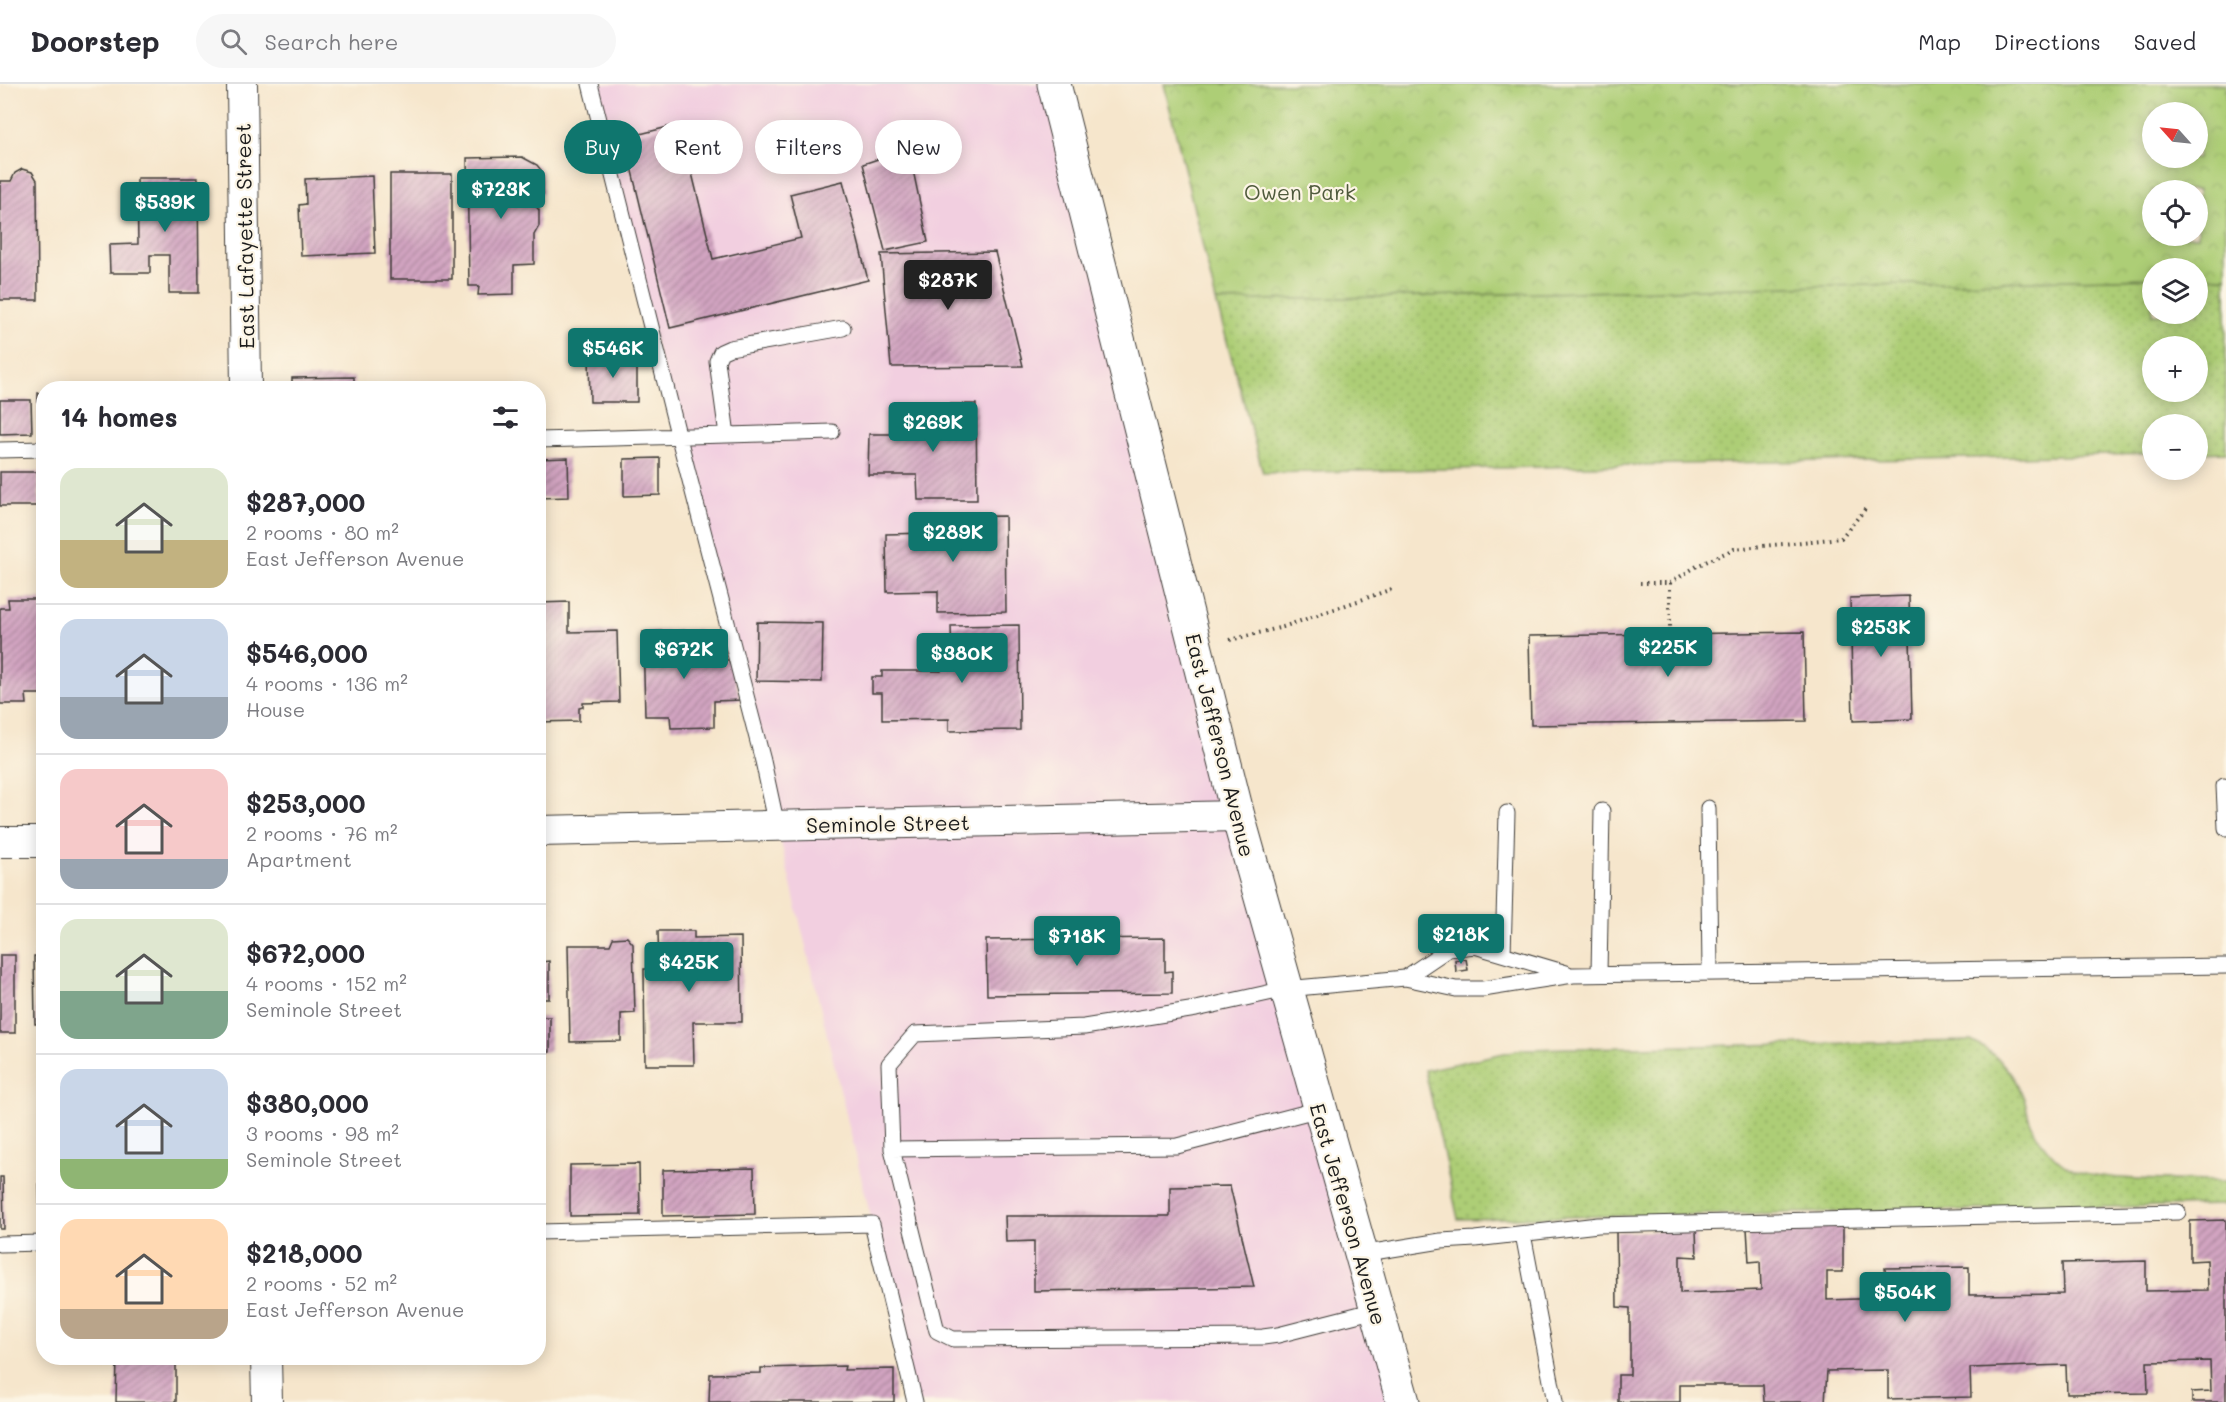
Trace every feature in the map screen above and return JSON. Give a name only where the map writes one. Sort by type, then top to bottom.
[{"type":"main road","name":"East Jefferson Avenue","points":[[1054,84],[1238,816],[1403,1402]]},
{"type":"street","name":"East Lafayette Street","points":[[242,84],[246,381]]},
{"type":"street","name":"Seminole Street","points":[[546,831],[1238,816]]},
{"type":"street","points":[[0,842],[36,842]]},
{"type":"street","points":[[266,1365],[267,1402]]},
{"type":"lane","points":[[590,84],[763,761],[777,826]]},
{"type":"lane","points":[[728,435],[717,361],[721,352],[730,348],[843,328]]},
{"type":"lane","points":[[546,440],[832,432]]},
{"type":"lane","points":[[0,450],[36,449]]},
{"type":"lane","points":[[2224,786],[2226,828]]},
{"type":"lane","points":[[1708,808],[1710,972]]},
{"type":"lane","points":[[1599,974],[1602,811]]},
{"type":"lane","points":[[1503,954],[1507,813]]},
{"type":"lane","points":[[1405,978],[1448,949],[1475,946],[1573,975]]},
{"type":"lane","points":[[1376,1310],[1263,1337],[953,1340],[937,1331],[892,1149],[889,1064],[915,1034],[1084,1027],[1196,1008],[1286,989],[1405,978],[1456,989],[1483,988],[1573,975],[1599,974],[2226,966]]},
{"type":"lane","points":[[892,1149],[1178,1146],[1320,1109]]},
{"type":"lane","points":[[1360,1254],[1441,1241],[1598,1225],[2178,1212]]},
{"type":"lane","points":[[546,1232],[872,1224],[915,1402]]},
{"type":"lane","points":[[1523,1234],[1555,1402]]},
{"type":"lane","points":[[0,1244],[36,1243]]},
{"type":"path","points":[[1640,583],[1670,583],[1697,566],[1734,549],[1841,538],[1866,508]]},
{"type":"path","points":[[1670,583],[1670,634]]},
{"type":"path","points":[[1196,648],[1283,627],[1392,589]]},
{"type":"shaded area","points":[[590,84],[1054,84],[1403,1402],[915,1402],[777,826],[613,174],[642,174],[642,120],[599,120]]},
{"type":"green space","name":"Owen Park","points":[[1164,84],[2226,84],[2226,277],[2208,277],[2208,258],[2142,258],[2142,278],[1216,301]]},
{"type":"green space","points":[[2208,277],[2226,277],[2226,452],[2208,453],[2208,414],[2142,414],[2142,454],[1263,473],[1216,301],[2142,278],[2142,324],[2208,324]]},
{"type":"green space","points":[[1971,1041],[1996,1057],[2014,1078],[2035,1131],[2059,1162],[2077,1171],[2118,1178],[2226,1181],[2226,1205],[1458,1219],[1425,1070],[1523,1049]]},
{"type":"building","points":[[654,130],[654,174],[692,174],[713,259],[801,238],[790,194],[843,181],[868,280],[670,328],[633,174],[642,174],[642,134]]},
{"type":"building","points":[[522,157],[537,165],[541,170],[543,180],[543,194],[533,194],[533,203],[539,210],[539,226],[534,235],[534,264],[514,265],[514,294],[478,295],[479,286],[469,286],[467,158]]},
{"type":"building","points":[[875,160],[875,174],[914,174],[928,242],[885,251],[863,164]]},
{"type":"building","points":[[22,169],[32,172],[37,180],[38,300],[0,300],[0,181],[11,181],[15,173]]},
{"type":"building","points":[[390,174],[452,174],[452,279],[390,279]]},
{"type":"building","points":[[372,176],[375,253],[301,256],[299,205],[306,204],[305,179]]},
{"type":"building","points":[[137,178],[198,178],[199,293],[169,293],[169,255],[150,255],[150,273],[110,273],[109,245],[138,244]]},
{"type":"building","points":[[995,252],[1023,366],[891,367],[881,254]]},
{"type":"building","points":[[637,355],[637,402],[590,402],[589,356]]},
{"type":"building","points":[[354,377],[354,381],[292,381],[292,378]]},
{"type":"building","points":[[0,400],[31,400],[32,433],[0,434]]},
{"type":"building","points":[[921,404],[976,404],[977,500],[918,500],[917,475],[868,475],[869,434],[921,434]]},
{"type":"building","points":[[568,458],[569,497],[546,498],[546,459]]},
{"type":"building","points":[[660,458],[660,495],[624,496],[624,459]]},
{"type":"building","points":[[0,472],[36,472],[36,506],[0,506]]},
{"type":"building","points":[[1005,516],[1006,612],[938,613],[938,591],[887,592],[886,534],[930,533],[929,517]]},
{"type":"building","points":[[1909,596],[1912,719],[1853,721],[1850,598]]},
{"type":"building","points":[[8,599],[36,599],[36,694],[26,694],[27,704],[0,704],[0,608],[9,608]]},
{"type":"building","points":[[569,602],[569,632],[617,631],[619,702],[583,703],[583,707],[579,708],[579,721],[546,722],[546,603]]},
{"type":"building","points":[[757,622],[823,623],[822,682],[756,681]]},
{"type":"building","points":[[1019,625],[1020,730],[949,731],[949,719],[882,720],[882,693],[872,693],[872,677],[882,677],[882,671],[941,671],[942,660],[952,660],[951,626]]},
{"type":"building","points":[[699,630],[699,653],[703,653],[703,660],[730,660],[741,700],[714,701],[714,727],[671,728],[670,716],[645,716],[643,632]]},
{"type":"building","points":[[1804,632],[1806,721],[1531,725],[1529,636]]},
{"type":"building","points":[[658,931],[694,931],[694,938],[741,937],[742,1022],[693,1022],[694,1065],[645,1065],[644,969],[659,969]]},
{"type":"building","points":[[627,937],[633,944],[635,1013],[621,1014],[621,1041],[570,1042],[568,945],[610,945],[613,938]]},
{"type":"building","points":[[1165,938],[1165,972],[1172,971],[1172,993],[987,995],[986,940]]},
{"type":"building","points":[[0,955],[15,955],[15,1033],[0,1033]]},
{"type":"building","points":[[34,956],[36,956],[36,1024]]},
{"type":"building","points":[[1466,959],[1468,970],[1456,972],[1455,960]]},
{"type":"building","points":[[546,961],[549,961],[549,999],[546,999]]},
{"type":"building","points":[[546,1017],[550,1017],[550,1052],[546,1052]]},
{"type":"building","points":[[639,1164],[640,1215],[570,1216],[570,1165]]},
{"type":"building","points":[[754,1168],[755,1214],[663,1216],[663,1170]]},
{"type":"building","points":[[0,1177],[3,1177],[4,1229],[0,1229]]},
{"type":"building","points":[[1230,1186],[1254,1287],[1034,1291],[1034,1241],[1006,1242],[1005,1216],[1170,1216],[1170,1187]]},
{"type":"building","points":[[2226,1220],[2226,1402],[2192,1402],[2192,1392],[2211,1391],[2210,1361],[2147,1362],[2148,1393],[2067,1394],[2066,1365],[1970,1368],[1971,1397],[1888,1399],[1888,1370],[1827,1371],[1825,1402],[1764,1402],[1763,1385],[1680,1385],[1680,1402],[1618,1402],[1618,1375],[1630,1375],[1630,1308],[1617,1307],[1616,1232],[1696,1230],[1697,1257],[1680,1256],[1680,1293],[1761,1290],[1760,1261],[1749,1262],[1747,1228],[1843,1225],[1843,1272],[1827,1272],[1827,1300],[1887,1298],[1885,1268],[1969,1267],[1969,1295],[2063,1294],[2062,1263],[2146,1261],[2146,1291],[2208,1290],[2207,1260],[2190,1261],[2190,1221]]},
{"type":"building","points":[[117,1365],[176,1365],[176,1402],[116,1402]]},
{"type":"building","points":[[845,1366],[844,1370],[894,1369],[894,1402],[709,1402],[710,1374],[761,1373],[761,1368]]}]
